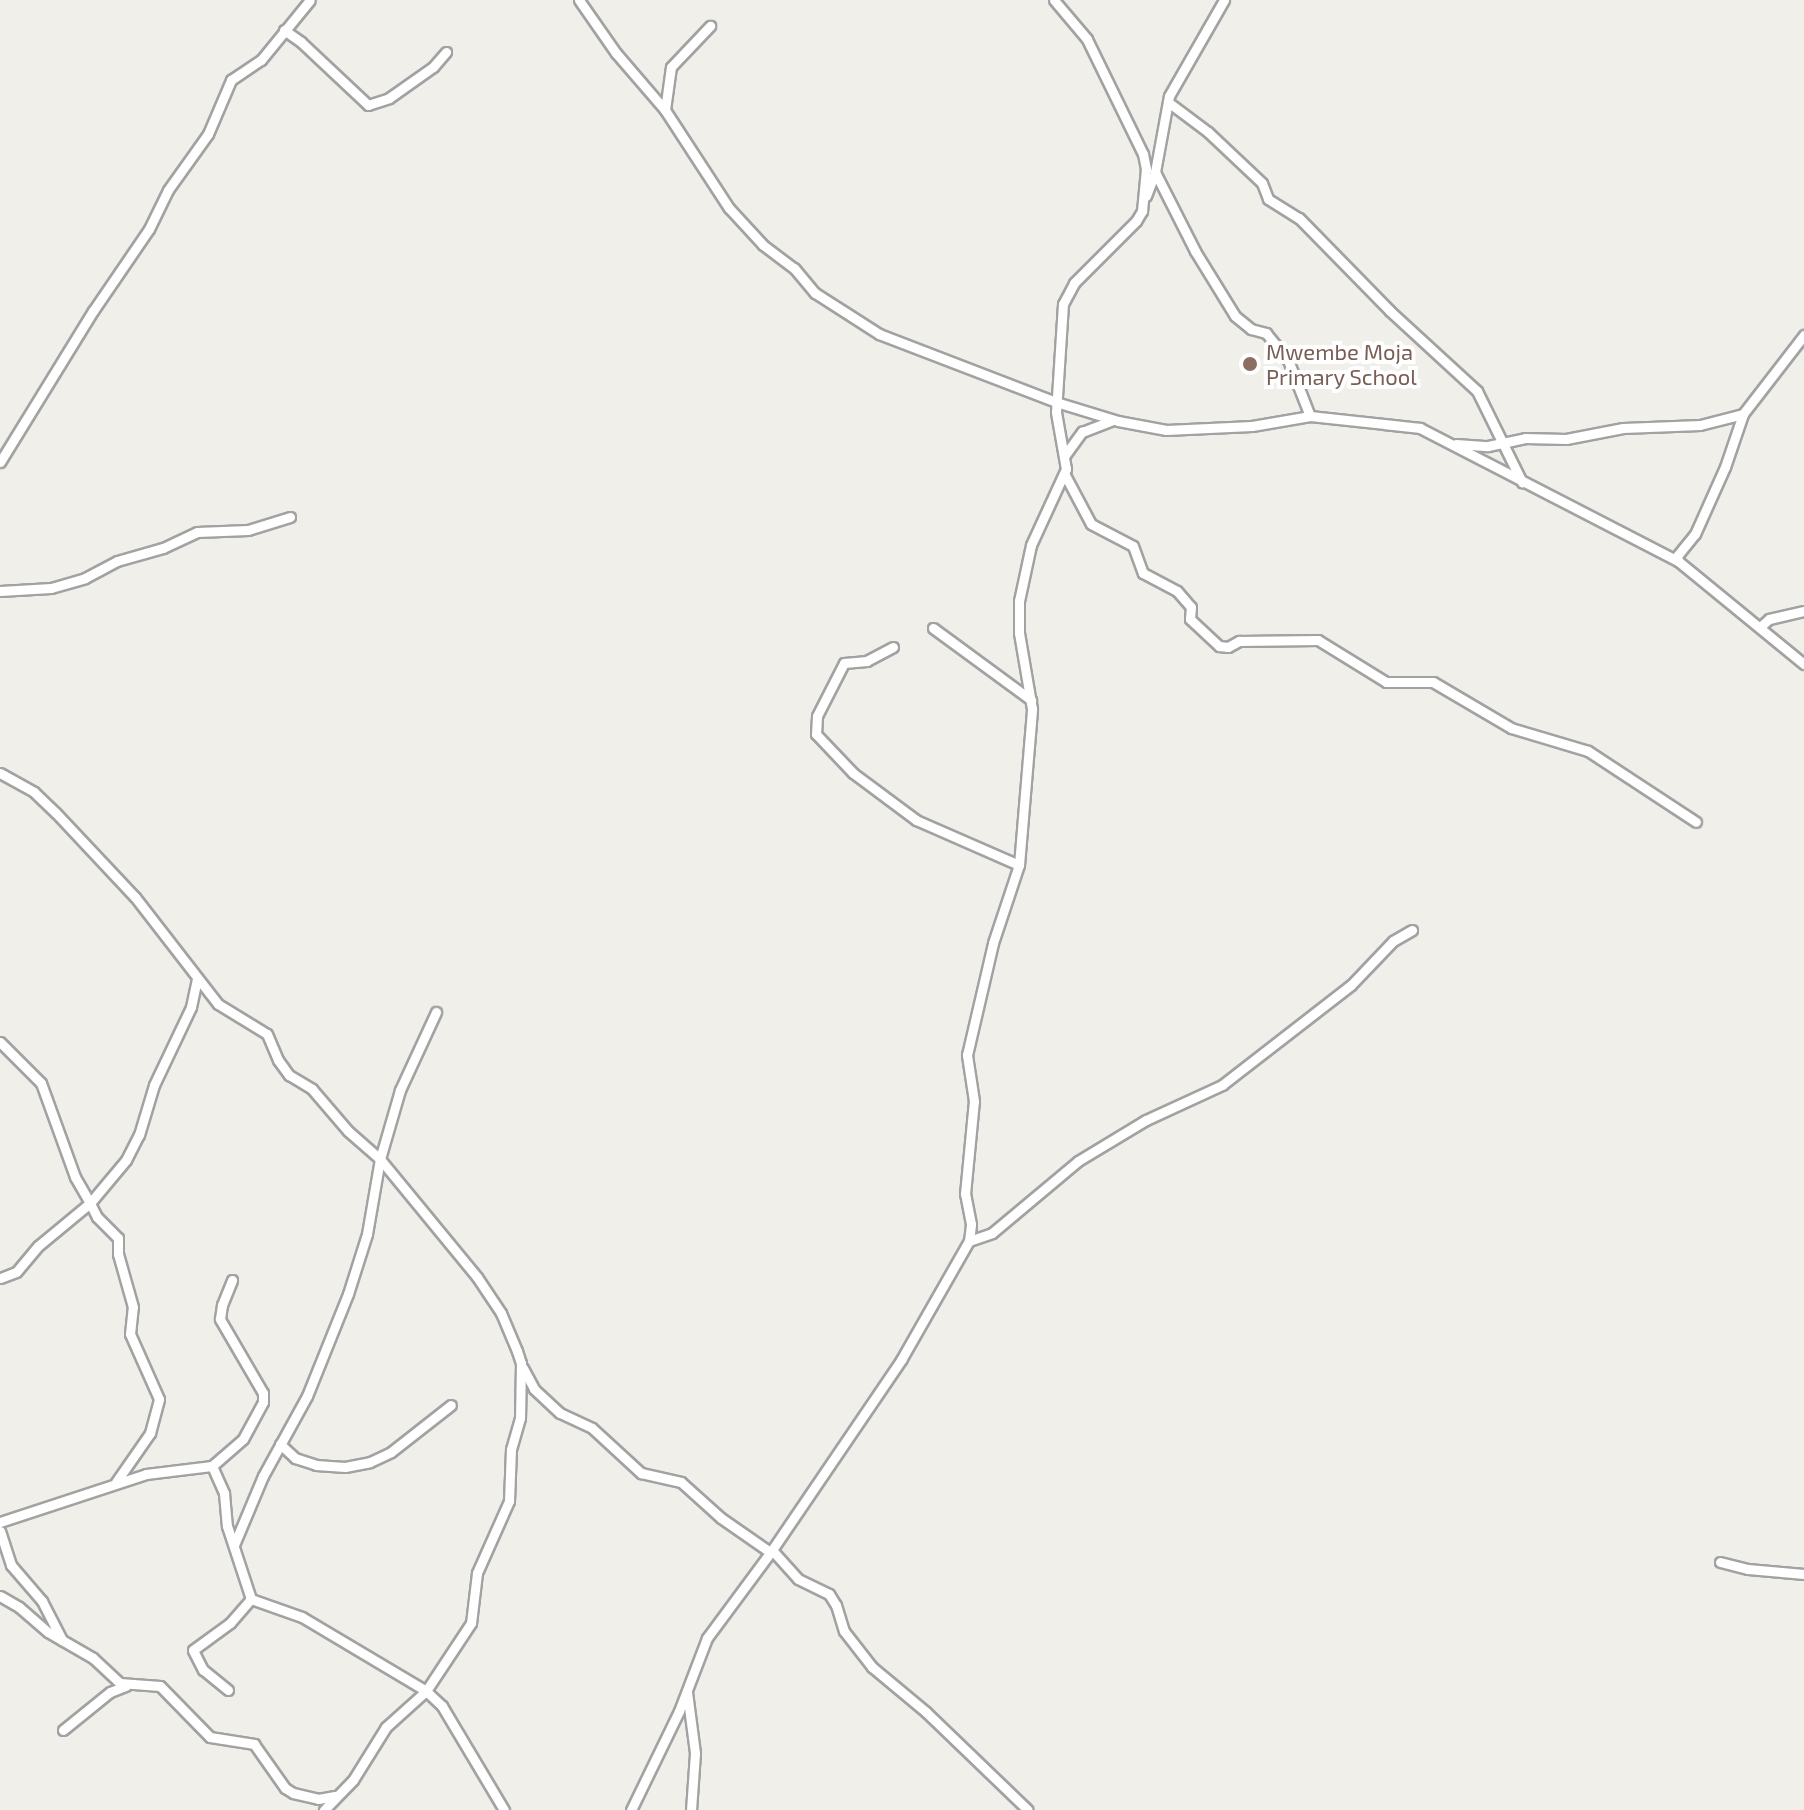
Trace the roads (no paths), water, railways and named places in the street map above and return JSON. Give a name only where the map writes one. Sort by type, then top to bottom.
[{"type":"street","points":[[0,462],[93,311],[149,229],[168,190],[208,134],[231,80],[261,60],[310,0]]},
{"type":"street","points":[[579,0],[616,53],[665,110],[729,208],[822,299],[903,346],[1056,402],[1118,421],[1166,430],[1252,426],[1310,416],[1409,426],[1453,443],[1522,483],[1678,561],[1804,664]]},
{"type":"street","points":[[1054,0],[1087,39],[1143,154],[1143,203]]},
{"type":"street","points":[[631,1810],[707,1638],[771,1551],[901,1360],[969,1241],[971,1224],[965,1194],[974,1101],[967,1055],[993,943],[1019,865],[1031,700],[1019,633],[1019,601],[1031,545],[1065,475],[1065,455],[1056,402],[1065,295],[1136,221],[1155,172],[1168,102],[1224,0]]},
{"type":"street","points":[[665,110],[671,67],[710,26]]},
{"type":"street","points":[[284,30],[368,105],[389,98],[433,67],[446,52]]},
{"type":"street","points":[[1168,102],[1208,132],[1262,183],[1268,199],[1299,218],[1390,311],[1477,391],[1522,483]]},
{"type":"street","points":[[1155,172],[1195,251],[1235,316],[1251,329],[1266,333],[1288,360],[1310,416]]},
{"type":"street","points":[[1678,561],[1677,556],[1695,534],[1725,467],[1743,414],[1804,335]]},
{"type":"street","points":[[1453,443],[1488,446],[1503,441],[1566,439],[1632,427],[1700,425],[1743,414]]},
{"type":"street","points":[[1065,455],[1076,437],[1089,427],[1118,421]]},
{"type":"street","points":[[1065,475],[1091,524],[1133,546],[1143,573],[1177,591],[1191,607],[1190,619],[1219,646],[1228,647],[1239,641],[1318,640],[1386,682],[1433,682],[1511,728],[1588,751],[1696,822]]},
{"type":"street","points":[[0,591],[51,588],[85,578],[117,561],[163,548],[197,532],[248,530],[290,517]]},
{"type":"street","points":[[1760,627],[1769,619],[1804,611]]},
{"type":"street","points":[[933,628],[1031,700]]},
{"type":"street","points":[[893,647],[867,661],[844,663],[817,716],[816,734],[853,773],[916,820],[1019,865]]},
{"type":"street","points":[[0,773],[23,785],[56,813],[135,897],[218,1004],[267,1034],[278,1060],[289,1075],[312,1089],[348,1131],[380,1159],[477,1277],[501,1313],[534,1389],[560,1413],[592,1428],[641,1473],[681,1482],[721,1518],[771,1551],[798,1579],[829,1594],[844,1631],[872,1667],[926,1712],[1028,1810]]},
{"type":"street","points":[[969,1241],[992,1233],[1078,1161],[1100,1147],[1146,1120],[1212,1092],[1351,985],[1393,941],[1412,930]]},
{"type":"street","points":[[0,1278],[16,1272],[38,1246],[90,1203],[126,1160],[139,1135],[154,1085],[191,1007],[197,979]]},
{"type":"street","points":[[234,1545],[259,1483],[307,1396],[348,1294],[371,1217],[380,1159],[400,1090],[436,1012]]},
{"type":"street","points":[[0,1042],[41,1083],[75,1177],[97,1217],[118,1238],[118,1254],[133,1307],[130,1334],[159,1399],[150,1433],[116,1482]]},
{"type":"street","points":[[0,1522],[69,1502],[116,1482],[146,1474],[212,1466],[243,1439],[263,1402],[261,1385],[220,1319],[232,1280]]},
{"type":"street","points":[[324,1810],[353,1780],[386,1727],[426,1691],[471,1623],[477,1573],[509,1501],[511,1449],[520,1418],[521,1363]]},
{"type":"street","points":[[280,1444],[295,1458],[316,1465],[345,1467],[370,1462],[391,1452],[451,1405]]},
{"type":"street","points":[[212,1466],[224,1493],[227,1526],[251,1599]]},
{"type":"street","points":[[0,1531],[11,1565],[42,1601],[62,1640]]},
{"type":"street","points":[[1720,1562],[1748,1569],[1804,1574]]},
{"type":"street","points":[[0,1596],[93,1658],[126,1686]]},
{"type":"street","points":[[251,1599],[302,1617],[426,1691],[442,1706],[504,1810]]},
{"type":"street","points":[[228,1690],[203,1670],[193,1650],[230,1623],[251,1599]]},
{"type":"street","points":[[63,1730],[110,1692],[126,1686],[157,1684],[210,1737],[254,1744],[285,1788],[318,1799],[335,1796]]},
{"type":"street","points":[[686,1689],[695,1753],[691,1810]]},
{"type":"place","name":"Mwembe Moja Primary School","points":[[1250,364]]}]
